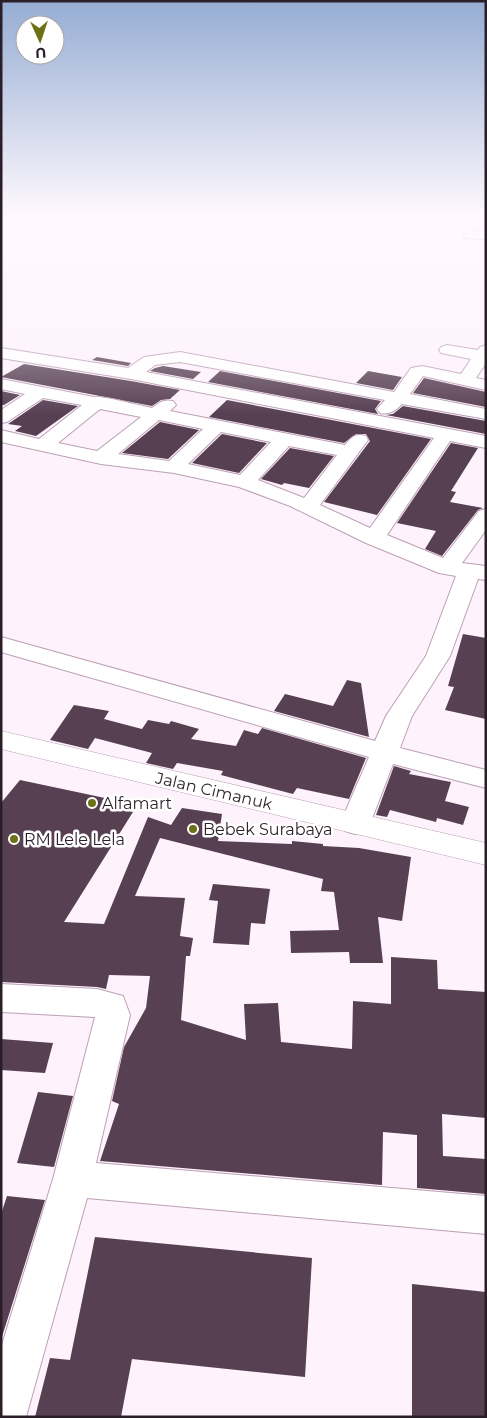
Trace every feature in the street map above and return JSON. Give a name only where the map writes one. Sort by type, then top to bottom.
[{"type":"main road","name":"Jalan Cimanuk","points":[[1,740],[486,854]]},
{"type":"street","points":[[447,350],[484,353],[465,381]]},
{"type":"street","points":[[1,353],[131,374],[486,442]]},
{"type":"street","points":[[131,374],[150,361],[160,358],[180,357],[486,414]]},
{"type":"street","points":[[1,371],[25,358]]},
{"type":"street","points":[[101,458],[157,413],[188,385],[217,364]]},
{"type":"street","points":[[308,507],[373,420],[398,398],[417,372],[422,371],[486,385]]},
{"type":"street","points":[[1,384],[98,401],[350,452]]},
{"type":"street","points":[[1,418],[40,392]]},
{"type":"street","points":[[42,446],[98,401]]},
{"type":"street","points":[[174,467],[217,426]]},
{"type":"street","points":[[374,538],[445,435]]},
{"type":"street","points":[[1,436],[101,458],[174,467],[245,482],[308,507],[374,538],[467,571]]},
{"type":"street","points":[[245,482],[285,439]]},
{"type":"street","points":[[355,824],[399,716],[438,656],[486,515]]},
{"type":"street","points":[[1,644],[179,693],[384,754],[486,780]]},
{"type":"street","points":[[1,998],[97,1003],[111,1006],[113,1015],[73,1179],[3,1417]]},
{"type":"street","points":[[73,1179],[486,1215]]},
{"type":"building","points":[[97,357],[131,363],[128,366],[92,360]]},
{"type":"building","points":[[24,364],[180,390],[170,399],[161,400],[152,406],[1,377]]},
{"type":"building","points":[[163,366],[201,372],[193,379],[150,371]]},
{"type":"building","points":[[220,371],[381,401],[375,409],[378,414],[208,382]]},
{"type":"building","points":[[368,371],[402,377],[393,390],[356,383]]},
{"type":"building","points":[[424,378],[486,392],[486,407],[413,393]]},
{"type":"building","points":[[1,391],[20,395],[1,405]]},
{"type":"building","points":[[43,400],[78,406],[36,436],[15,431],[22,426],[8,424]]},
{"type":"building","points":[[227,400],[431,439],[377,515],[324,502],[370,441],[366,434],[356,434],[344,443],[209,417]]},
{"type":"building","points":[[403,406],[486,421],[486,434],[386,415],[393,414]]},
{"type":"building","points":[[160,422],[199,430],[168,459],[122,453]]},
{"type":"building","points":[[222,434],[267,443],[239,473],[192,463]]},
{"type":"building","points":[[451,443],[478,448],[451,491],[456,492],[450,502],[483,508],[478,510],[442,556],[425,549],[436,531],[397,523]]},
{"type":"building","points":[[290,448],[334,456],[309,488],[284,483],[282,485],[261,479]]},
{"type":"building","points":[[463,634],[486,638],[486,719],[445,710],[454,687],[448,686]]},
{"type":"building","points":[[347,680],[361,683],[369,737],[274,711],[285,694],[333,706]]},
{"type":"building","points":[[74,705],[109,711],[104,719],[142,729],[148,720],[169,724],[171,721],[199,729],[191,739],[236,746],[244,730],[258,734],[262,728],[366,758],[349,799],[297,788],[293,794],[221,775],[223,771],[177,763],[173,769],[146,763],[152,753],[95,738],[88,749],[50,740]]},
{"type":"building","points":[[394,766],[411,771],[409,774],[451,782],[445,801],[469,807],[463,825],[437,818],[436,822],[390,810],[387,817],[376,815]]},
{"type":"building","points":[[20,780],[105,798],[102,801],[133,812],[64,922],[104,924],[148,817],[171,825],[182,808],[222,814],[218,841],[292,844],[292,841],[323,844],[323,846],[359,848],[411,857],[402,921],[378,917],[383,963],[350,963],[349,952],[291,953],[290,931],[339,930],[334,892],[321,891],[323,879],[160,838],[135,896],[185,898],[180,936],[193,938],[190,956],[186,956],[181,1020],[246,1040],[244,1004],[278,1003],[281,1042],[352,1049],[353,1001],[391,1004],[391,957],[437,960],[438,989],[486,992],[486,1118],[442,1114],[443,1156],[486,1159],[486,1194],[417,1188],[417,1135],[383,1132],[382,1185],[100,1161],[119,1104],[112,1101],[124,1047],[146,1008],[150,976],[109,975],[106,989],[1,982],[1,803]]},
{"type":"building","points":[[213,884],[270,889],[265,924],[251,923],[249,945],[213,943],[218,901],[209,900]]},
{"type":"building","points":[[1,1039],[53,1043],[45,1073],[1,1070]]},
{"type":"building","points":[[38,1092],[73,1096],[54,1167],[17,1163]]},
{"type":"building","points":[[7,1196],[45,1200],[1,1340],[1,1214]]},
{"type":"building","points":[[95,1237],[312,1258],[305,1377],[132,1359],[121,1417],[35,1417],[50,1358],[70,1360]]},
{"type":"building","points":[[412,1284],[486,1292],[486,1417],[412,1417]]},
{"type":"place","name":"Alfamart","points":[[92,803]]},
{"type":"place","name":"Bebek Surabaya","points":[[193,829]]},
{"type":"place","name":"RM Lele Lela","points":[[14,839]]}]
